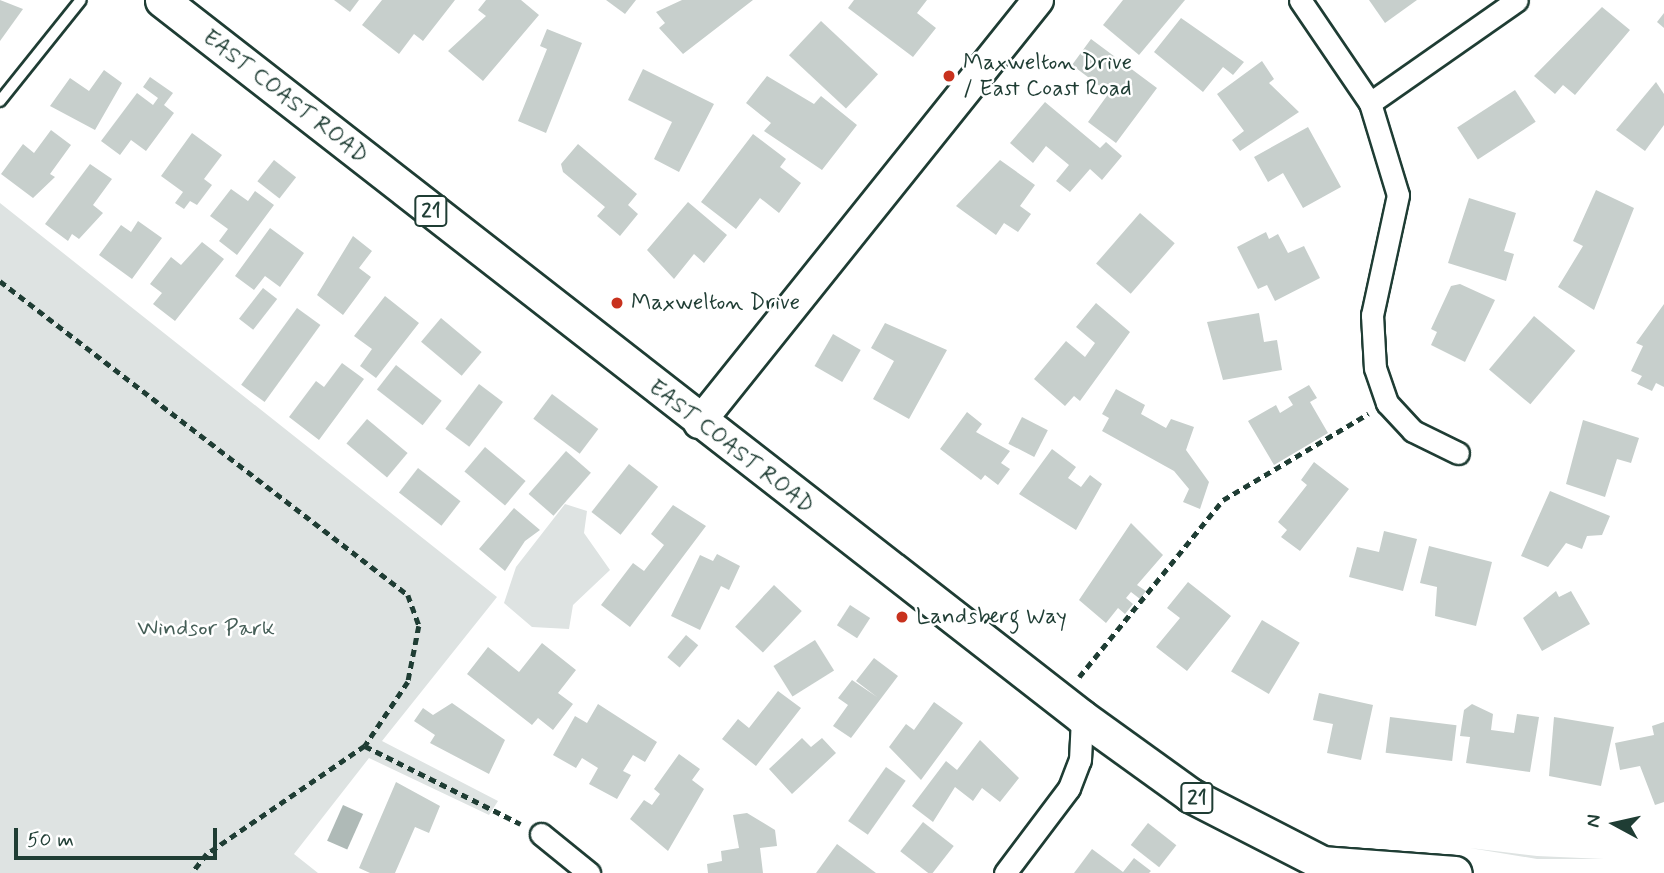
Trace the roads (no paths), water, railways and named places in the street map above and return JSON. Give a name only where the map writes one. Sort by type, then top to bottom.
[{"type":"main road","name":"EAST COAST ROAD","points":[[162,0],[699,423],[1071,708],[1190,795],[1333,870],[1455,873]]},
{"type":"street","points":[[699,423],[1038,0]]},
{"type":"street","points":[[1300,0],[1370,103],[1398,195],[1371,315],[1374,368],[1387,403],[1413,431],[1458,453]]},
{"type":"street","points":[[1370,103],[1517,0]]},
{"type":"street","points":[[1010,867],[1069,789],[1080,760],[1071,708]]},
{"type":"street","points":[[541,834],[589,873]]},
{"type":"lane","points":[[0,101],[81,0]]},
{"type":"place","name":"Maxwelton Drive / East Coast Road","points":[[949,76]]},
{"type":"place","name":"Maxwelton Drive","points":[[617,303]]},
{"type":"place","name":"Landsberg Way","points":[[902,617]]},
{"type":"park label","name":"Windsor Park","points":[[206,629]]}]
